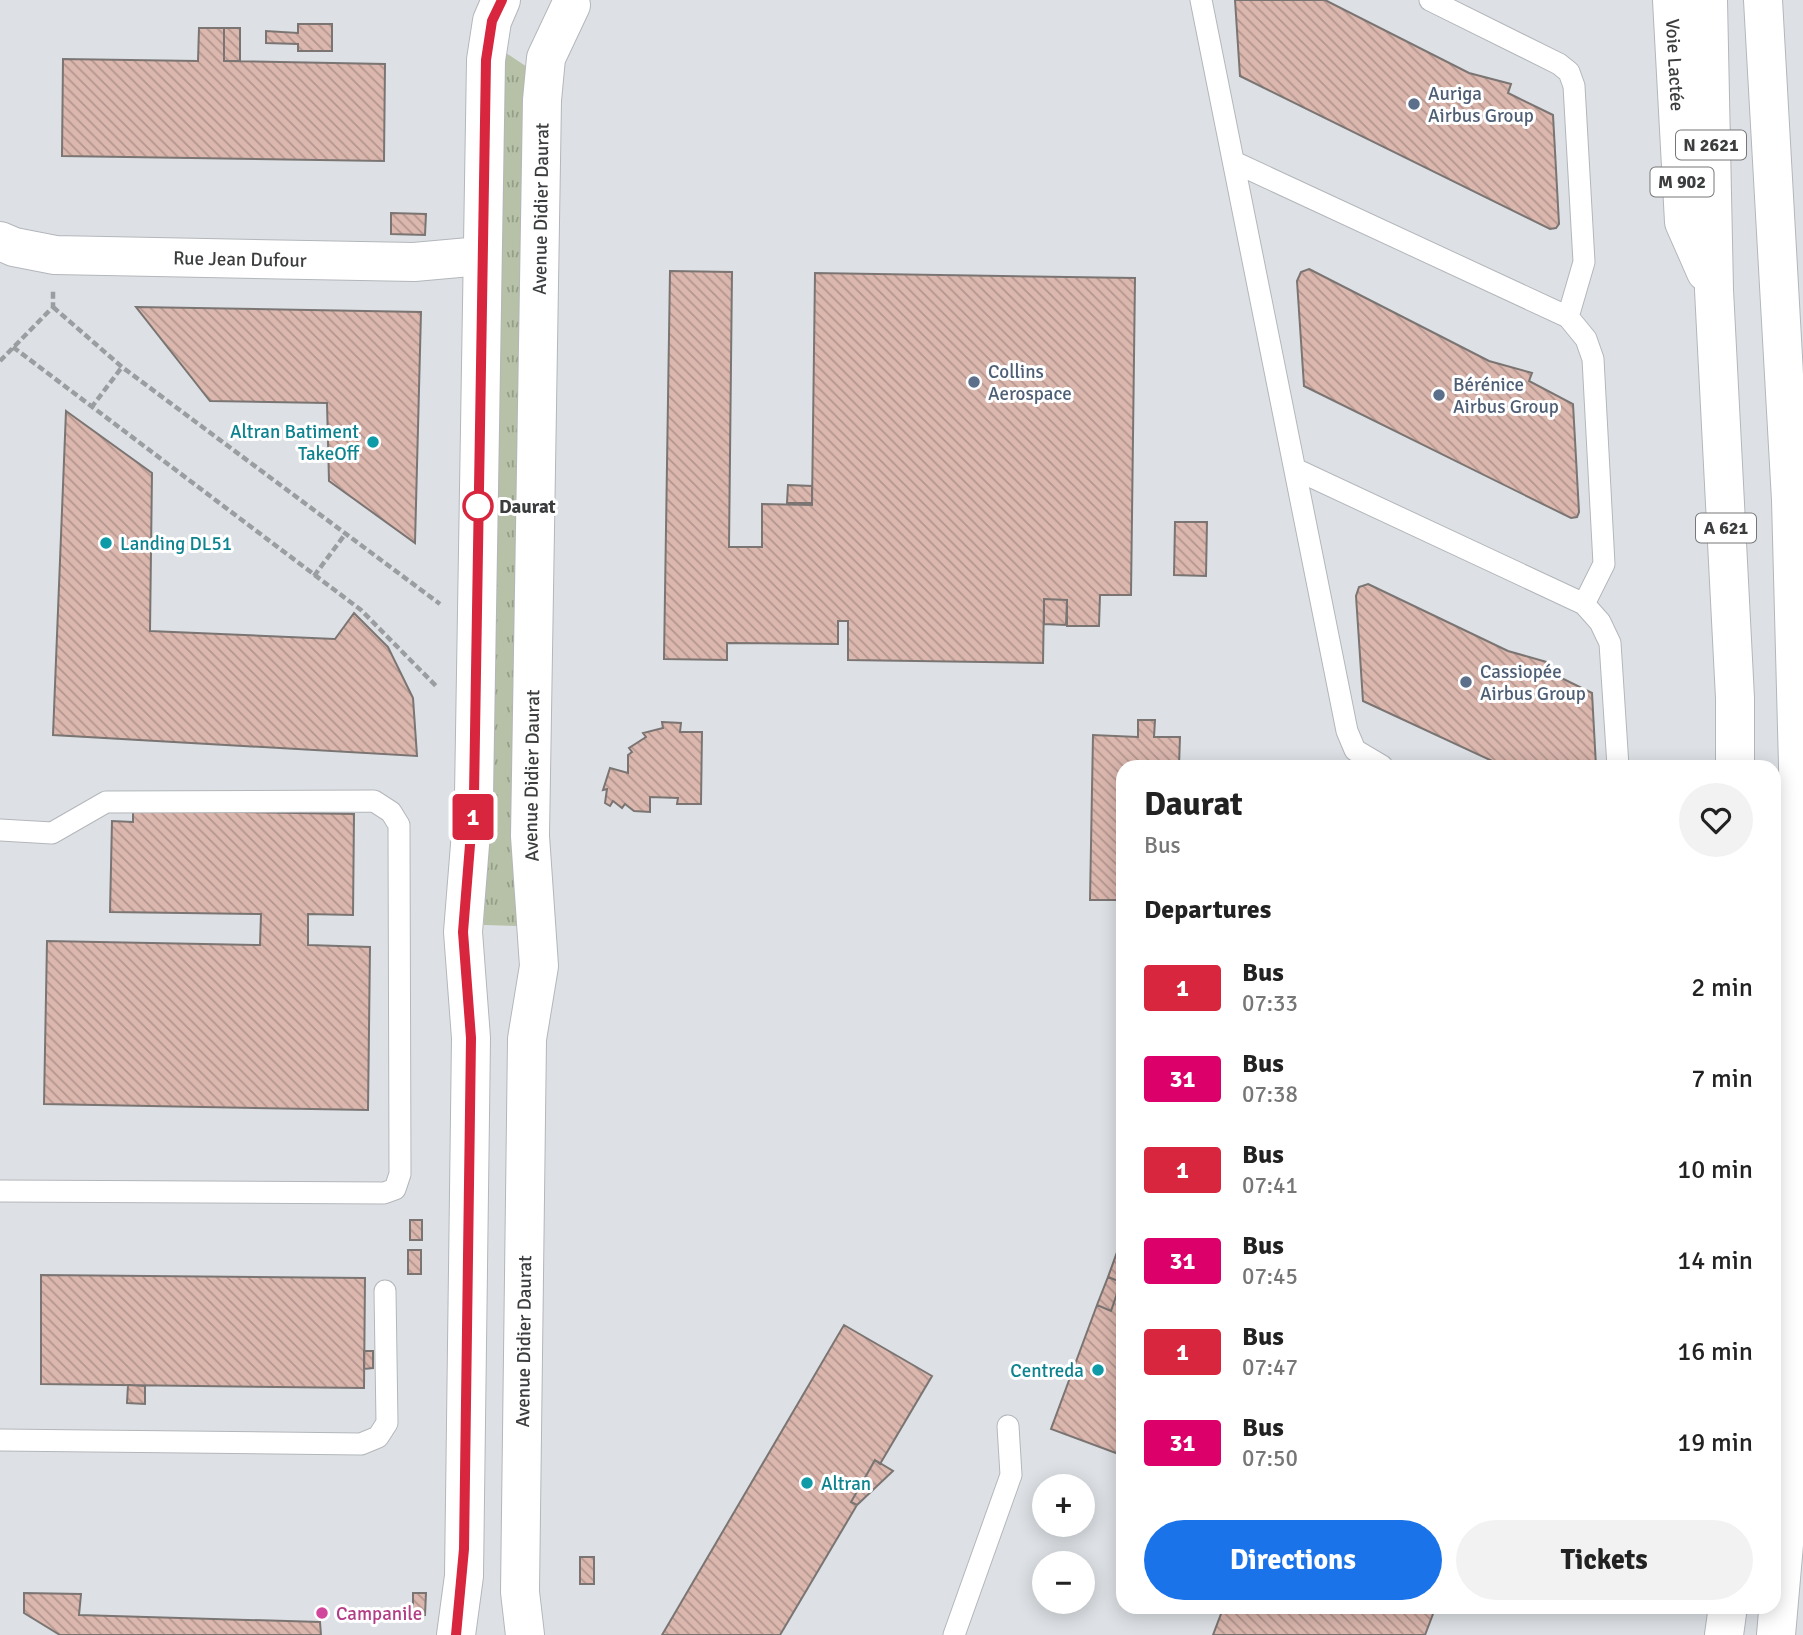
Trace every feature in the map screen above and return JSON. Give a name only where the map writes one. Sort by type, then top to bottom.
[{"type":"main road","points":[[456,1635],[464,1548],[471,1038],[463,932],[474,795],[486,60],[492,21],[502,0]]},
{"type":"main road","name":"Voie Lactée","points":[[1672,0],[1684,222],[1714,290]]},
{"type":"main road","name":"N 2621","points":[[1709,0],[1714,290]]},
{"type":"main road","points":[[1763,0],[1791,500],[1799,804],[1801,1221],[1786,1288],[1787,1510],[1781,1578]]},
{"type":"main road","name":"Avenue Didier Daurat","points":[[524,1635],[520,1592],[527,1053],[539,958],[530,836],[542,100],[546,58],[571,2]]},
{"type":"main road","name":"Rue Jean Dufour","points":[[0,241],[14,247],[55,255],[414,262],[481,257]]},
{"type":"main road","name":"A 621","points":[[1714,290],[1735,698],[1735,760]]},
{"type":"main road","points":[[1724,1635],[1727,1614]]},
{"type":"main road","points":[[1776,1635],[1778,1614]]},
{"type":"lane","points":[[1200,0],[1347,731],[1355,750],[1372,760]]},
{"type":"lane","points":[[1430,0],[1543,55],[1569,72],[1574,86],[1584,262],[1568,317]]},
{"type":"lane","points":[[1234,162],[1568,317],[1586,339],[1593,359],[1604,564],[1584,604]]},
{"type":"lane","points":[[1295,469],[1584,604],[1600,622],[1610,643],[1619,760]]},
{"type":"lane","points":[[0,830],[52,832],[107,802],[374,801],[391,812],[399,825],[400,1174],[395,1189],[384,1193],[0,1191]]},
{"type":"lane","points":[[0,1440],[361,1444],[378,1437],[387,1423],[385,1291]]},
{"type":"lane","points":[[954,1635],[1012,1475],[1008,1426]]},
{"type":"path","points":[[0,361],[52,307],[122,367],[440,604]]},
{"type":"path","points":[[13,346],[90,408],[380,626],[438,688]]},
{"type":"path","points":[[90,408],[122,367]]},
{"type":"path","points":[[314,576],[346,533]]},
{"type":"green space","points":[[497,47],[533,71],[520,926],[484,925]]},
{"type":"building","name":"Auriga Airbus Group","points":[[1235,0],[1325,0],[1469,73],[1511,84],[1508,93],[1553,115],[1559,224],[1550,229],[1240,76]]},
{"type":"building","points":[[298,24],[332,24],[332,51],[298,51],[298,44],[266,43],[266,31],[298,33]]},
{"type":"building","points":[[199,28],[224,28],[224,61],[385,64],[384,161],[62,156],[63,59],[198,61]]},
{"type":"building","points":[[224,28],[240,28],[240,61],[224,61]]},
{"type":"building","points":[[391,213],[426,214],[425,235],[391,234]]},
{"type":"building","name":"Bérénice Airbus Group","points":[[1309,269],[1489,361],[1532,373],[1529,381],[1573,404],[1579,512],[1577,517],[1571,518],[1304,386],[1297,281],[1301,272]]},
{"type":"building","name":"Collins Aerospace","points":[[670,271],[732,272],[729,547],[762,547],[762,504],[812,505],[815,273],[1135,278],[1131,595],[1100,595],[1099,626],[1067,626],[1067,600],[1044,599],[1043,663],[848,660],[848,621],[838,621],[838,644],[727,643],[727,660],[664,659]]},
{"type":"building","name":"Altran Batiment TakeOff","points":[[136,307],[421,312],[415,543],[329,481],[327,403],[210,401]]},
{"type":"building","name":"Landing DL51","points":[[66,411],[152,473],[150,631],[335,639],[354,613],[388,647],[413,698],[417,756],[53,735]]},
{"type":"building","points":[[788,485],[812,486],[812,503],[787,503]]},
{"type":"building","points":[[1175,522],[1207,522],[1206,576],[1174,575]]},
{"type":"building","name":"Cassiopée Airbus Group","points":[[1368,584],[1508,651],[1550,663],[1547,671],[1592,693],[1596,760],[1490,760],[1363,701],[1356,596],[1359,587]]},
{"type":"building","points":[[1044,599],[1067,600],[1066,625],[1044,624]]},
{"type":"building","points":[[1138,720],[1155,720],[1154,737],[1180,737],[1179,760],[1116,760],[1116,900],[1090,900],[1093,735],[1138,737]]},
{"type":"building","points":[[662,722],[681,723],[680,732],[702,732],[701,804],[677,804],[678,798],[650,797],[650,812],[634,811],[625,804],[622,808],[613,801],[610,806],[605,803],[607,789],[603,790],[610,768],[628,773],[628,755],[632,752],[629,748],[646,737],[643,733],[663,728]]},
{"type":"building","points":[[133,810],[354,814],[353,915],[308,914],[308,945],[370,947],[368,1110],[44,1104],[47,941],[260,945],[261,914],[110,912],[112,821],[133,822]]},
{"type":"building","points":[[410,1220],[422,1220],[422,1240],[410,1240]]},
{"type":"building","points":[[408,1250],[421,1250],[421,1274],[408,1274]]},
{"type":"building","name":"Centreda","points":[[1116,1255],[1116,1280],[1108,1277]]},
{"type":"building","points":[[41,1275],[365,1278],[364,1388],[41,1384]]},
{"type":"building","points":[[1108,1277],[1116,1280],[1116,1296],[1111,1311],[1097,1305]]},
{"type":"building","name":"Centreda","points":[[1116,1296],[1116,1453],[1051,1429],[1097,1305],[1111,1311]]},
{"type":"building","name":"Altran","points":[[844,1325],[932,1376],[880,1464],[875,1460],[851,1502],[857,1505],[780,1635],[662,1635]]},
{"type":"building","points":[[364,1351],[373,1351],[373,1368],[364,1369]]},
{"type":"building","points":[[128,1385],[145,1386],[145,1404],[127,1403]]},
{"type":"building","points":[[875,1460],[893,1471],[857,1505],[851,1502]]},
{"type":"building","points":[[580,1557],[594,1557],[594,1584],[580,1584]]},
{"type":"building","points":[[24,1593],[81,1594],[79,1615],[320,1622],[321,1635],[60,1635],[24,1613]]},
{"type":"building","points":[[413,1593],[426,1593],[425,1615],[413,1615]]},
{"type":"building","points":[[1221,1614],[1433,1614],[1425,1635],[1213,1635]]},
{"type":"bus line","name":"1","points":[[456,1635],[464,1576],[471,1038],[463,932],[474,795],[486,60],[492,21],[502,0]]},
{"type":"place","name":"Auriga Airbus Group","points":[[1414,104]]},
{"type":"place","name":"Collins Aerospace","points":[[974,382]]},
{"type":"place","name":"Bérénice Airbus Group","points":[[1439,395]]},
{"type":"place","name":"Altran Batiment TakeOff","points":[[373,442]]},
{"type":"place","name":"Daurat","points":[[478,506]]},
{"type":"place","name":"Landing DL51","points":[[106,543]]},
{"type":"place","name":"Cassiopée Airbus Group","points":[[1466,682]]},
{"type":"place","name":"Centreda","points":[[1098,1370]]},
{"type":"place","name":"Altran","points":[[807,1483]]},
{"type":"place","name":"Campanile","points":[[322,1613]]}]
